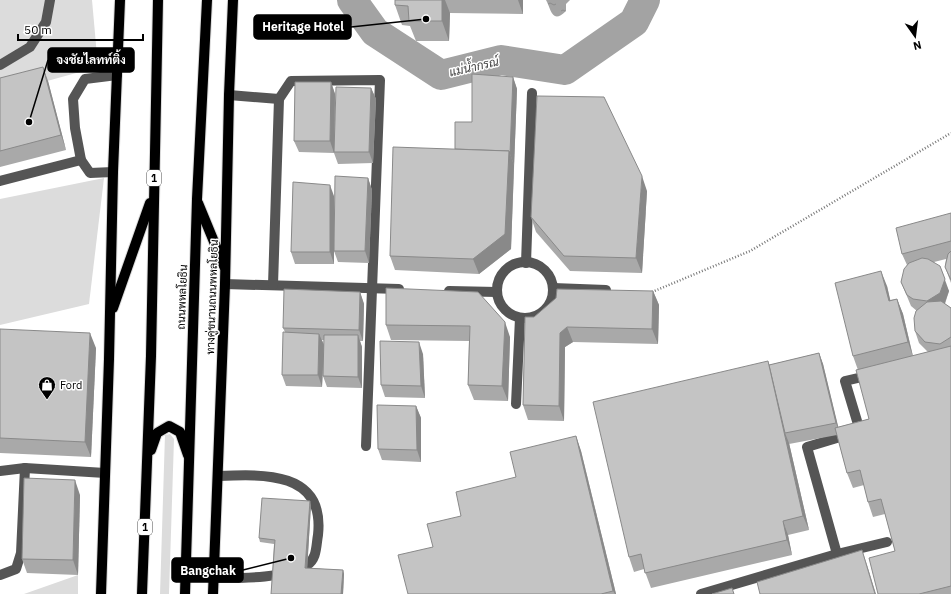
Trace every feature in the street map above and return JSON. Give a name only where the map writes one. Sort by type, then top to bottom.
[{"type":"main road","points":[[101,594],[113,172],[120,0]]},
{"type":"main road","name":"1","points":[[142,594],[148,460],[158,0]]},
{"type":"main road","name":"ถนนพหลโยธิน","points":[[185,594],[197,199],[207,0]]},
{"type":"main road","name":"ทางคู่ขนานถนนพหลโยธิน","points":[[213,594],[226,270],[229,96],[233,0]]},
{"type":"main road","points":[[110,318],[154,194]]},
{"type":"main road","points":[[197,199],[226,270]]},
{"type":"main road","points":[[148,460],[157,433],[169,426],[180,432],[190,460]]},
{"type":"lane","points":[[0,65],[30,47],[46,22],[50,0]]},
{"type":"lane","points":[[113,172],[90,173],[81,160],[75,128],[73,99],[85,79],[117,75]]},
{"type":"lane","points":[[274,285],[279,99],[291,81],[380,80],[366,446]]},
{"type":"lane","points":[[526,263],[532,93]]},
{"type":"lane","points":[[229,96],[279,99]]},
{"type":"lane","points":[[0,181],[81,160]]},
{"type":"lane","points":[[526,263],[539,266],[546,272],[553,288],[552,298],[549,306],[542,313],[533,317],[520,318],[503,308],[497,292],[499,281],[504,272],[511,266],[526,263]]},
{"type":"lane","points":[[225,284],[413,290]]},
{"type":"lane","points":[[553,288],[614,290]]},
{"type":"lane","points":[[436,290],[497,292]]},
{"type":"lane","points":[[516,404],[520,318]]},
{"type":"lane","points":[[837,554],[807,447],[860,431],[845,381],[883,372]]},
{"type":"lane","points":[[0,471],[25,468],[105,473]]},
{"type":"lane","points":[[0,575],[16,569],[21,553],[25,468]]},
{"type":"lane","points":[[214,578],[254,578],[293,570],[307,565],[315,556],[319,525],[317,505],[304,489],[272,476],[218,476]]},
{"type":"lane","points":[[701,594],[837,554],[887,542]]},
{"type":"path","points":[[652,292],[750,251],[951,133]]},
{"type":"shaded area","points":[[0,0],[92,0],[98,67],[0,94]]},
{"type":"shaded area","points":[[104,178],[89,304],[0,325],[0,199]]},
{"type":"shaded area","points":[[170,434],[174,439],[169,594],[160,594],[165,435]]},
{"type":"shaded area","points":[[78,575],[78,594],[24,594]]},
{"type":"water","points":[[546,0],[570,0],[566,4],[566,11],[561,15],[555,16]]},
{"type":"building","points":[[395,0],[442,0],[442,21],[409,21],[408,6],[395,5]]},
{"type":"building","points":[[43,67],[61,135],[0,151],[0,78]]},
{"type":"building","points":[[472,74],[513,77],[510,154],[509,151],[455,149],[455,122],[472,122]]},
{"type":"building","points":[[295,82],[331,82],[330,141],[294,141]]},
{"type":"building","points":[[336,87],[371,88],[369,152],[334,152]]},
{"type":"building","points":[[537,96],[604,97],[642,176],[636,258],[564,256],[531,217]]},
{"type":"building","points":[[393,147],[509,151],[505,234],[473,259],[390,256]]},
{"type":"building","points":[[335,176],[368,178],[365,251],[334,251]]},
{"type":"building","points":[[293,182],[330,185],[330,252],[291,252]]},
{"type":"building","points":[[951,213],[951,241],[902,254],[896,228]]},
{"type":"building","points":[[951,251],[951,280],[945,267],[948,254]]},
{"type":"building","points":[[922,258],[928,259],[940,266],[945,279],[940,293],[927,301],[913,299],[907,295],[901,282],[904,269],[909,263]]},
{"type":"building","points":[[881,271],[889,301],[897,299],[908,342],[853,356],[835,283]]},
{"type":"building","points":[[386,288],[478,292],[505,322],[502,386],[468,385],[470,326],[386,325]]},
{"type":"building","points":[[284,289],[360,292],[359,330],[283,328]]},
{"type":"building","points":[[557,289],[653,291],[652,329],[567,327],[560,333],[559,406],[523,405],[525,317],[534,317],[556,298]]},
{"type":"building","points":[[941,301],[951,308],[951,337],[940,344],[925,342],[915,331],[914,318],[916,311],[927,302]]},
{"type":"building","name":"Ford","points":[[0,329],[90,333],[85,442],[0,438]]},
{"type":"building","points":[[283,332],[319,334],[318,375],[282,375]]},
{"type":"building","points":[[324,335],[358,335],[358,377],[323,376]]},
{"type":"building","points":[[380,341],[419,342],[421,386],[381,385]]},
{"type":"building","points":[[951,346],[951,586],[919,594],[878,594],[869,558],[895,551],[881,499],[868,502],[860,470],[847,473],[835,428],[869,419],[856,370]]},
{"type":"building","points":[[819,353],[836,423],[785,433],[769,365]]},
{"type":"building","points":[[768,361],[803,516],[783,521],[787,540],[645,573],[641,554],[629,557],[593,402]]},
{"type":"building","points":[[377,405],[416,406],[417,450],[378,449]]},
{"type":"building","points":[[576,436],[613,591],[601,594],[408,594],[398,555],[433,547],[427,524],[461,516],[456,492],[516,477],[510,452]]},
{"type":"building","points":[[24,478],[75,480],[73,560],[22,559]]},
{"type":"building","points":[[262,498],[310,501],[305,568],[343,570],[341,594],[271,594],[275,540],[259,538]]},
{"type":"building","points":[[862,550],[875,594],[760,594],[757,582]]},
{"type":"building","points":[[732,588],[734,594],[712,594]]},
{"type":"waterway","name":"แม่น้ำกรณ์","points":[[352,0],[375,32],[441,75],[501,60],[565,70],[634,22],[645,0]]},
{"type":"place","name":"Heritage Hotel","points":[[426,19]]},
{"type":"place","name":"จงชัยไลทท์ติ้ง","points":[[29,122]]},
{"type":"place","name":"Ford","points":[[47,400]]},
{"type":"place","name":"Bangchak","points":[[291,558]]}]
